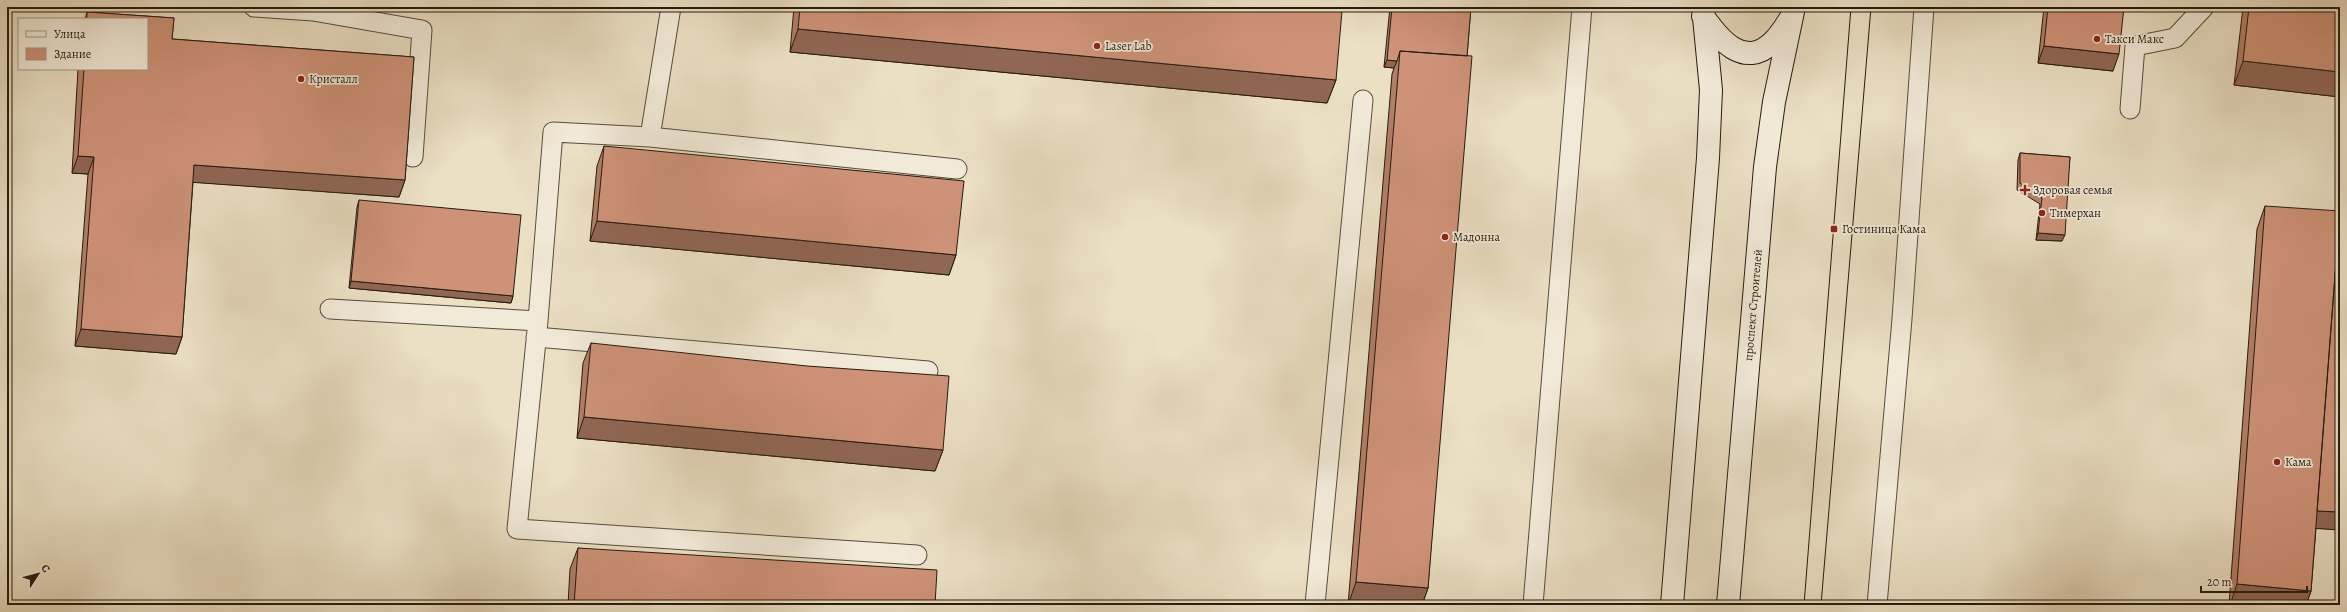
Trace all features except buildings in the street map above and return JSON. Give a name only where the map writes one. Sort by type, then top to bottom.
[{"type":"main road","points":[[1703,12],[1719,39],[1731,48],[1746,53],[1759,51],[1772,42],[1794,11]]},
{"type":"main road","name":"проспект Строителей","points":[[1728,605],[1765,167],[1774,102],[1794,11]]},
{"type":"main road","points":[[1672,605],[1708,158],[1711,90],[1703,12]]},
{"type":"lane","points":[[254,7],[313,9],[422,30],[413,157]]},
{"type":"lane","points":[[650,137],[672,7]]},
{"type":"lane","points":[[1533,605],[1582,7]]},
{"type":"lane","points":[[1877,605],[1902,319],[1924,7]]},
{"type":"lane","points":[[2130,109],[2135,46],[2175,38],[2204,7]]},
{"type":"lane","points":[[1315,605],[1363,100]]},
{"type":"lane","points":[[917,555],[517,529],[537,328],[553,132],[650,137],[957,169]]},
{"type":"lane","points":[[330,309],[537,328],[928,371]]},
{"type":"tram line","points":[[1804,605],[1851,7]]},
{"type":"tram line","points":[[1821,605],[1871,7]]},
{"type":"place","name":"Такси Макс","points":[[2097,39]]},
{"type":"place","name":"Laser Lab","points":[[1097,46]]},
{"type":"place","name":"Кристалл","points":[[301,79]]},
{"type":"place","name":"Здоровая семья","points":[[2025,190]]},
{"type":"place","name":"Тимерхан","points":[[2042,213]]},
{"type":"place","name":"Гостиница Кама","points":[[1834,229]]},
{"type":"place","name":"Мадонна","points":[[1445,237]]},
{"type":"place","name":"Кама","points":[[2277,462]]}]
